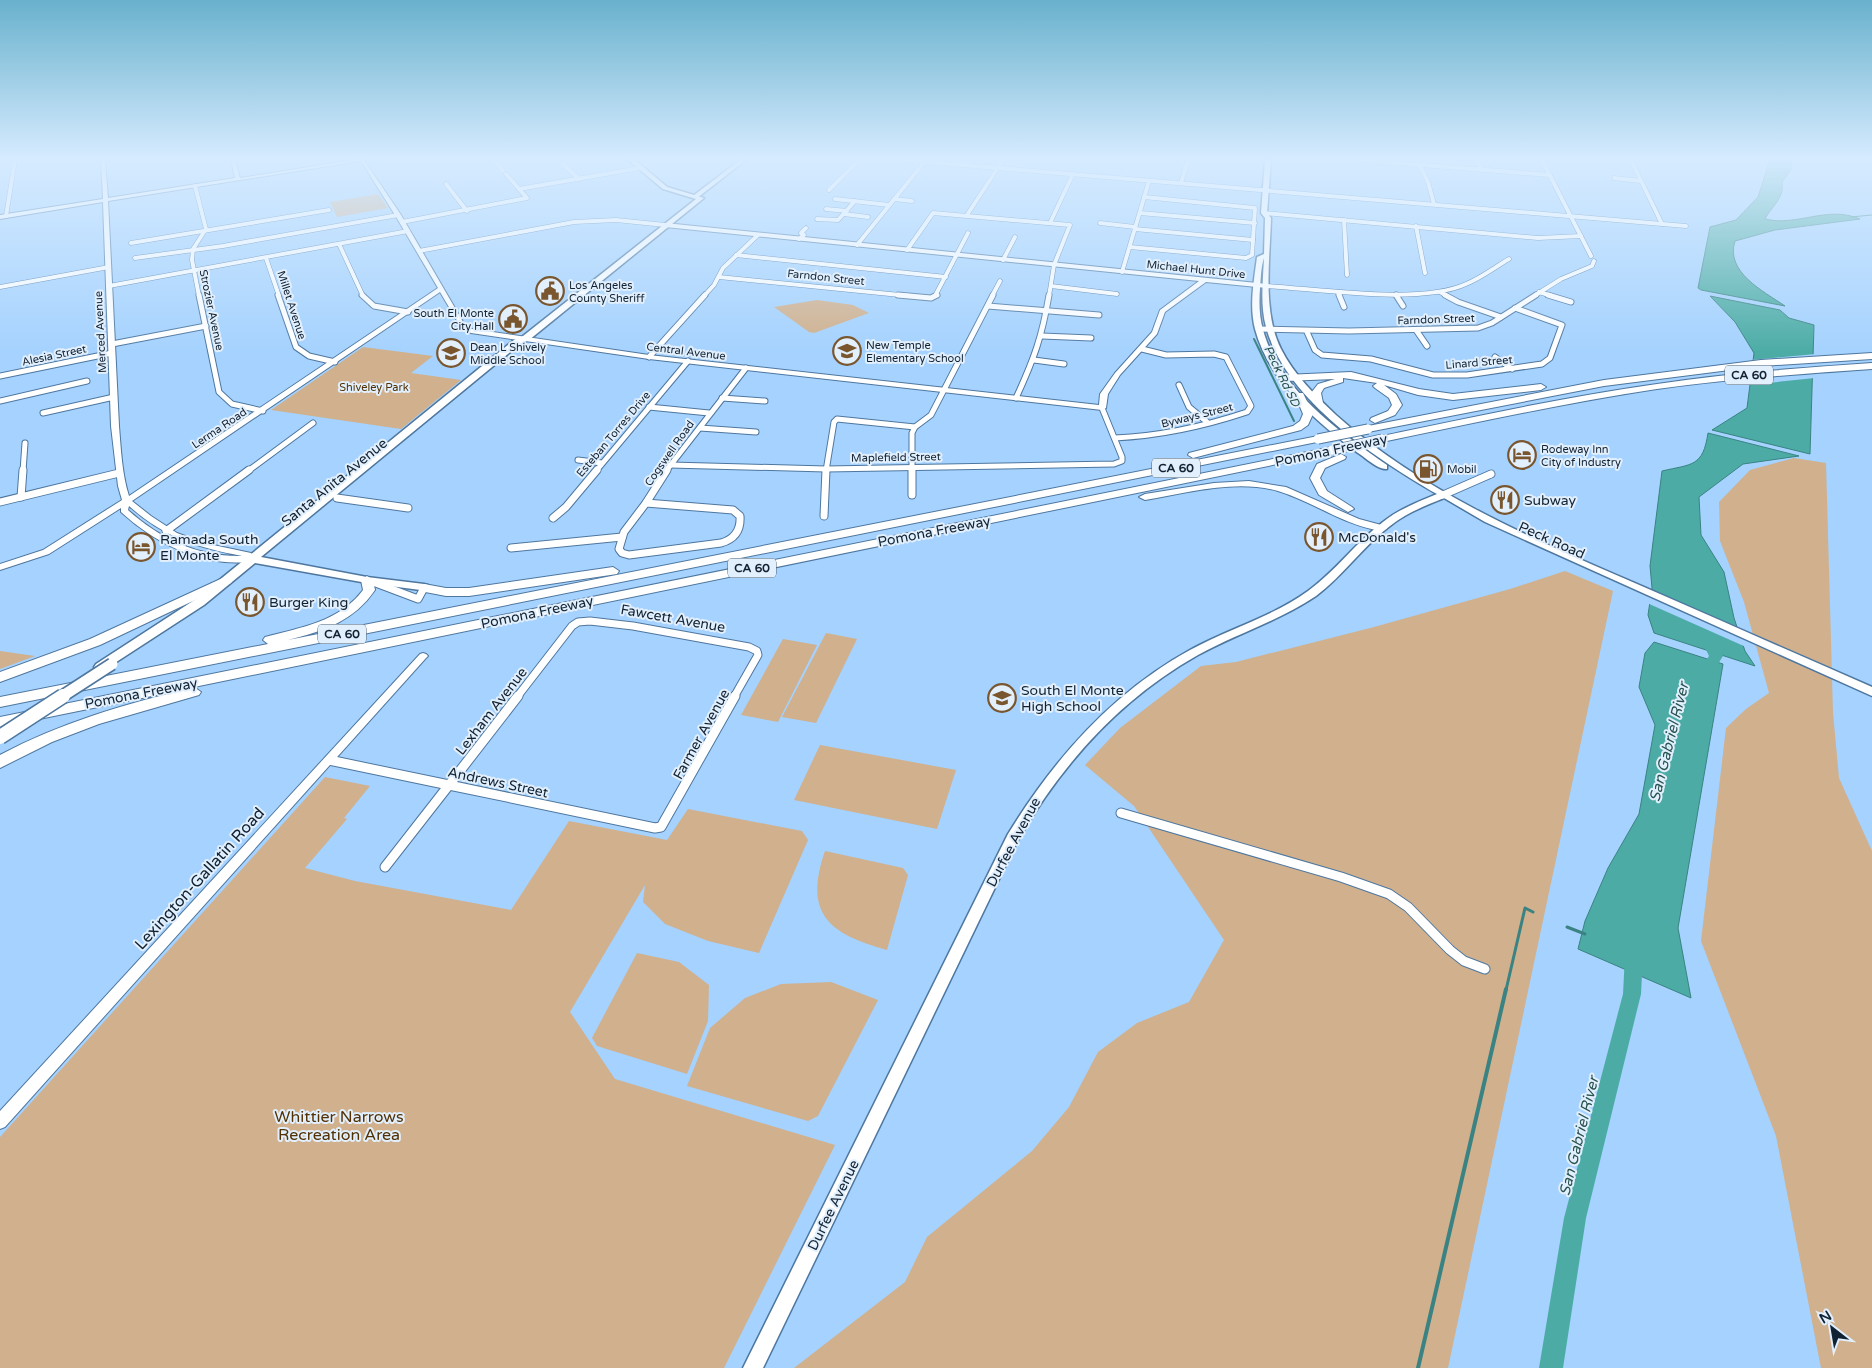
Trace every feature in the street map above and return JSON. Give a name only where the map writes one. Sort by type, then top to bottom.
[{"type":"highway","name":"Pomona Freeway","points":[[0,723],[1062,505],[1385,442],[1469,421],[1661,386],[1840,364],[1872,356]]},
{"type":"highway","points":[[1840,364],[1872,370]]},
{"type":"highway","name":"Pomona Freeway","points":[[0,702],[1046,494],[1318,439],[1365,426],[1604,383],[1663,375],[1840,364],[1872,366]]},
{"type":"highway","points":[[1290,377],[1356,376],[1418,392],[1453,396],[1571,383],[1604,383]]},
{"type":"highway","points":[[1318,403],[1316,393],[1320,386],[1345,380],[1380,386],[1397,399],[1396,412],[1365,426]]},
{"type":"highway","points":[[1046,494],[1297,428],[1304,423],[1308,414],[1300,395]]},
{"type":"highway","points":[[1328,453],[1314,478],[1318,489],[1334,502],[1367,518],[1381,528]]},
{"type":"highway","points":[[1062,505],[1097,504],[1225,485],[1260,485],[1280,488],[1363,526],[1381,528]]},
{"type":"highway","points":[[424,588],[446,592],[469,592],[639,568],[683,566]]},
{"type":"highway","points":[[0,677],[95,642],[227,580]]},
{"type":"highway","points":[[82,686],[305,631],[334,621],[350,612],[364,599],[369,590],[367,580]]},
{"type":"highway","points":[[0,762],[58,733],[108,714],[441,632]]},
{"type":"main road","points":[[1263,286],[1260,257],[1266,254],[1269,224]]},
{"type":"main road","name":"Santa Anita Avenue","points":[[0,730],[216,597],[257,560],[518,342],[526,338],[665,225]]},
{"type":"main road","name":"Peck Road","points":[[1263,286],[1269,329],[1290,377],[1300,395],[1319,417],[1346,440],[1439,497],[1624,586],[1852,687],[1872,699]]},
{"type":"main road","name":"Peck Road","points":[[1263,286],[1259,330],[1267,350],[1290,377],[1318,403],[1376,452],[1439,497]]},
{"type":"main road","name":"Santa Anita Avenue","points":[[0,737],[200,602],[337,498],[394,447]]},
{"type":"main road","name":"Durfee Avenue","points":[[753,1368],[1013,838],[1029,808],[1052,776],[1082,740],[1145,684],[1192,654],[1276,615],[1309,595],[1324,585],[1381,528],[1405,512],[1439,497]]},
{"type":"main road","points":[[257,560],[367,580],[424,588]]},
{"type":"main road","name":"Peck Road","points":[[1852,687],[1872,692]]},
{"type":"street","name":"Merced Avenue","points":[[106,224],[119,473],[127,501],[124,510],[150,534],[178,547],[223,558],[257,560]]},
{"type":"street","points":[[193,249],[205,231],[203,224]]},
{"type":"street","points":[[130,243],[247,224]]},
{"type":"street","points":[[135,258],[232,245],[349,224]]},
{"type":"street","name":"Central Avenue","points":[[403,224],[465,329],[649,357],[1102,408]]},
{"type":"street","points":[[420,251],[566,224]]},
{"type":"street","points":[[653,224],[665,225]]},
{"type":"street","points":[[857,245],[874,224]]},
{"type":"street","points":[[907,250],[925,224]]},
{"type":"street","points":[[1016,398],[1034,360],[1042,336],[1054,265],[1070,228],[1070,225],[1058,224]]},
{"type":"street","points":[[1100,224],[1253,240]]},
{"type":"street","points":[[1122,272],[1136,224]]},
{"type":"street","points":[[1130,247],[1249,257],[1252,255],[1254,224]]},
{"type":"street","points":[[1344,224],[1347,275]]},
{"type":"street","points":[[1390,224],[1538,238],[1581,236]]},
{"type":"street","points":[[1574,224],[1591,256]]},
{"type":"street","points":[[1662,224],[1686,226]]},
{"type":"street","name":"Michael Hunt Drive","points":[[665,225],[1263,286],[1396,295],[1440,292],[1465,285],[1509,259]]},
{"type":"street","points":[[1416,226],[1425,273]]},
{"type":"street","points":[[800,239],[804,235],[801,233],[806,228]]},
{"type":"street","points":[[109,286],[408,231]]},
{"type":"street","points":[[736,255],[946,276],[968,233]]},
{"type":"street","points":[[649,357],[714,285],[718,277],[736,255],[758,235]]},
{"type":"street","points":[[1003,260],[1015,237]]},
{"type":"street","points":[[339,244],[363,296],[369,303],[376,307],[408,312]]},
{"type":"street","name":"Strozier Avenue","points":[[193,249],[194,271],[222,398],[237,406],[263,411]]},
{"type":"street","name":"Millet Avenue","points":[[266,258],[296,347],[309,356],[335,362]]},
{"type":"street","name":"Farndon Street","points":[[1259,330],[1307,332],[1478,328],[1501,317],[1561,279],[1592,266],[1594,261]]},
{"type":"street","points":[[0,286],[109,267]]},
{"type":"street","name":"Farndon Street","points":[[718,277],[931,298],[937,295],[946,276]]},
{"type":"street","points":[[1115,438],[1102,408],[1104,394],[1118,374],[1155,333],[1162,310],[1204,280]]},
{"type":"street","points":[[912,495],[911,438],[915,427],[931,415],[1000,281]]},
{"type":"street","points":[[1051,286],[1117,294]]},
{"type":"street","name":"Lerma Road","points":[[0,568],[46,552],[127,501],[263,411],[441,289]]},
{"type":"street","points":[[1338,292],[1344,307]]},
{"type":"street","points":[[1440,292],[1458,302],[1501,317]]},
{"type":"street","points":[[1539,292],[1571,302]]},
{"type":"street","points":[[1396,295],[1403,306]]},
{"type":"street","points":[[988,306],[1099,315]]},
{"type":"street","name":"Linard Street","points":[[1307,332],[1315,350],[1322,355],[1372,359],[1442,376],[1535,366],[1547,361],[1562,325],[1515,308]]},
{"type":"street","points":[[112,344],[206,326]]},
{"type":"street","points":[[1416,330],[1427,346]]},
{"type":"street","points":[[1042,336],[1091,338]]},
{"type":"street","name":"Byways Street","points":[[1115,438],[1151,436],[1247,412],[1251,406],[1228,359],[1223,356],[1176,356],[1142,349]]},
{"type":"street","name":"Alesia Street","points":[[0,376],[112,353]]},
{"type":"street","points":[[1495,357],[1512,369]]},
{"type":"street","points":[[1034,360],[1064,364]]},
{"type":"street","name":"Esteban Torres Drive","points":[[553,518],[566,507],[688,361]]},
{"type":"street","name":"Cogswell Road","points":[[622,537],[670,465],[746,368]]},
{"type":"street","points":[[0,401],[87,381]]},
{"type":"street","points":[[1179,385],[1189,407],[1207,422]]},
{"type":"street","points":[[43,413],[114,397]]},
{"type":"street","points":[[722,398],[765,401]]},
{"type":"street","points":[[649,407],[709,413]]},
{"type":"street","points":[[824,516],[826,468],[833,424],[837,419],[915,427]]},
{"type":"street","points":[[166,532],[313,423]]},
{"type":"street","points":[[700,428],[756,432]]},
{"type":"street","name":"Maplefield Street","points":[[670,465],[826,468],[1106,465],[1122,461],[1115,438]]},
{"type":"street","points":[[21,497],[25,442]]},
{"type":"street","points":[[578,460],[602,463]]},
{"type":"street","points":[[0,502],[119,473]]},
{"type":"street","name":"Durfee Avenue","points":[[1439,497],[1491,474]]},
{"type":"street","points":[[337,498],[408,508]]},
{"type":"street","points":[[127,501],[166,532],[197,544],[248,555],[257,560]]},
{"type":"street","points":[[512,548],[559,546],[622,537],[619,549],[622,553],[629,555],[731,540],[736,535],[741,521],[740,516],[733,510],[646,503]]},
{"type":"street","points":[[223,558],[231,552]]},
{"type":"street","name":"Fawcett Avenue","points":[[583,621],[610,622],[749,647],[758,651]]},
{"type":"street","name":"Lexham Avenue","points":[[385,867],[574,625],[583,621]]},
{"type":"street","name":"Farmer Avenue","points":[[661,827],[758,655],[758,651]]},
{"type":"street","name":"Lexington-Gallatin Road","points":[[0,1122],[422,656]]},
{"type":"street","name":"Andrews Street","points":[[328,760],[655,828],[661,827]]},
{"type":"street","points":[[1121,813],[1341,877],[1389,894],[1408,907],[1450,950],[1464,960],[1485,969]]},
{"type":"green space","points":[[817,300],[853,305],[869,313],[814,333],[809,332],[774,307]]},
{"type":"green space","name":"Shiveley Park","points":[[363,347],[433,356],[411,373],[461,380],[401,429],[271,410]]},
{"type":"green space","points":[[1794,458],[1826,463],[1833,713],[1839,778],[1872,851],[1872,1368],[1821,1368],[1776,1136],[1701,941],[1726,728],[1746,709],[1769,693],[1744,602],[1720,541],[1719,502],[1750,470]]},
{"type":"green space","points":[[1565,571],[1613,591],[1448,1368],[794,1368],[905,1282],[927,1237],[1032,1151],[1069,1107],[1098,1052],[1137,1023],[1189,1002],[1224,940],[1134,806],[1085,765],[1120,728],[1201,666],[1236,662],[1374,627],[1510,589]]},
{"type":"green space","points":[[826,633],[857,639],[816,723],[782,717]]},
{"type":"green space","points":[[783,639],[817,645],[778,722],[741,715]]},
{"type":"green space","points":[[0,651],[35,656],[0,669]]},
{"type":"green space","points":[[820,745],[956,770],[937,829],[794,800]]},
{"type":"green space","name":"Whittier Narrows Recreation Area","points":[[325,777],[370,786],[344,818],[347,819],[305,868],[355,881],[511,910],[569,821],[667,840],[688,809],[802,831],[808,840],[759,953],[708,941],[665,924],[643,902],[645,885],[570,1012],[615,1079],[835,1145],[724,1368],[0,1368],[0,1137]]},
{"type":"green space","points":[[825,851],[903,868],[908,875],[887,950],[850,937],[836,928],[826,918],[820,906],[817,891],[819,873]]},
{"type":"green space","points":[[637,953],[679,962],[709,985],[708,1021],[687,1074],[597,1046],[592,1038]]},
{"type":"green space","points":[[831,982],[878,1000],[818,1116],[808,1121],[687,1086],[710,1028],[745,998],[781,984]]},
{"type":"water","points":[[1722,224],[1823,224],[1775,230],[1735,241],[1733,252],[1741,271],[1748,280],[1785,306],[1698,288],[1710,227]]},
{"type":"water","points":[[1710,296],[1780,310],[1789,318],[1814,325],[1810,454],[1712,430],[1747,408],[1754,353],[1735,322]]},
{"type":"water","points":[[1708,433],[1799,456],[1743,464],[1699,497],[1701,535],[1724,572],[1734,618],[1745,651],[1755,666],[1654,633],[1648,615],[1652,588],[1650,566],[1662,471],[1688,465],[1699,458],[1706,444]]},
{"type":"water","points":[[1654,642],[1723,664],[1678,928],[1691,998],[1578,949],[1585,921],[1608,868],[1639,814],[1655,725],[1639,687],[1645,653]]},
{"type":"pier","points":[[1816,354],[1815,378],[1748,385],[1751,360]]},
{"type":"pier","points":[[1649,590],[1740,630],[1746,647],[1647,603]]},
{"type":"waterway","name":"Peck Rd SD","points":[[1254,339],[1294,421]]},
{"type":"waterway","name":"San Gabriel River","points":[[1704,675],[1716,656],[1707,637]]},
{"type":"waterway","points":[[1506,990],[1525,908],[1533,912]]},
{"type":"waterway","points":[[1567,927],[1585,934]]},
{"type":"waterway","name":"San Gabriel River","points":[[1551,1368],[1575,1218],[1632,994],[1634,955]]},
{"type":"waterway","points":[[1418,1368],[1506,989]]},
{"type":"place","name":"Los Angeles County Sheriff","points":[[550,291]]},
{"type":"place","name":"South El Monte City Hall","points":[[513,319]]},
{"type":"place","name":"New Temple Elementary School","points":[[847,351]]},
{"type":"place","name":"Dean L Shively Middle School","points":[[451,353]]},
{"type":"place","name":"Rodeway Inn City of Industry","points":[[1522,455]]},
{"type":"place","name":"Mobil","points":[[1428,469]]},
{"type":"place","name":"Subway","points":[[1505,500]]},
{"type":"place","name":"McDonald's","points":[[1319,537]]},
{"type":"place","name":"Ramada South El Monte","points":[[141,547]]},
{"type":"place","name":"Burger King","points":[[250,602]]},
{"type":"place","name":"South El Monte High School","points":[[1002,698]]}]
